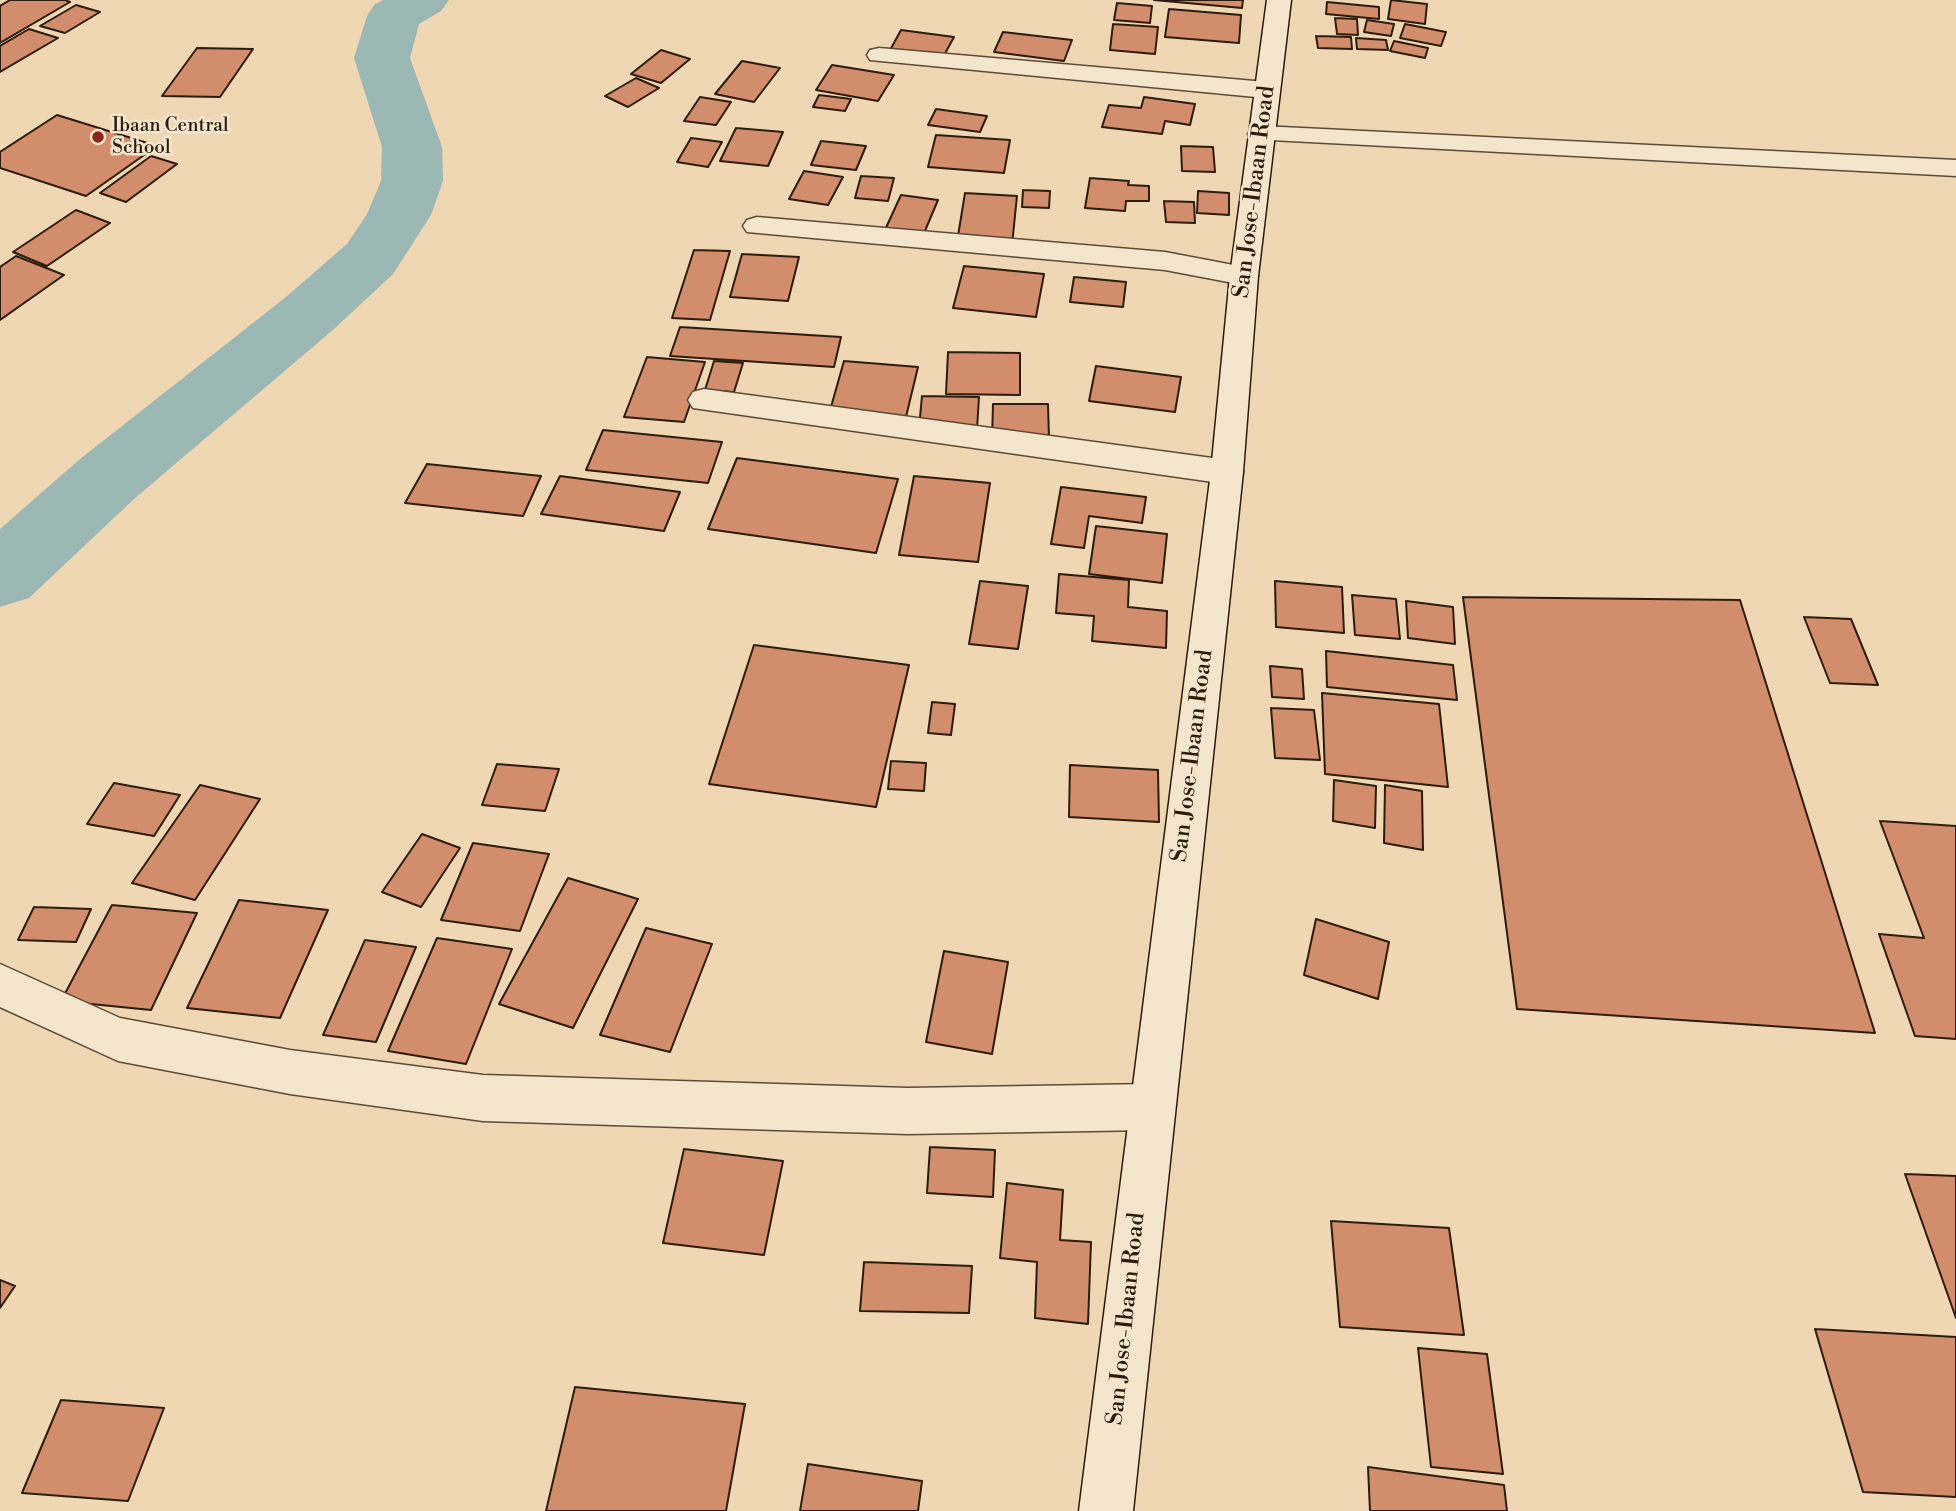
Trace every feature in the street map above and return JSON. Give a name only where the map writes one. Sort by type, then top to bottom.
[{"type":"street","name":"San Jose-Ibaan Road","points":[[1106,1511],[1227,472],[1244,276],[1279,0]]},
{"type":"street","points":[[879,55],[1266,90]]},
{"type":"street","points":[[1261,134],[1956,168]]},
{"type":"street","points":[[757,226],[1165,261],[1244,276]]},
{"type":"street","points":[[704,401],[1227,472]]},
{"type":"street","points":[[0,985],[117,1039],[290,1072],[483,1097],[908,1111],[1151,1107]]},
{"type":"building","points":[[10,0],[70,2],[0,43],[0,6]]},
{"type":"building","points":[[1154,0],[1243,0],[1242,8]]},
{"type":"building","points":[[1391,0],[1427,4],[1425,24],[1388,19]]},
{"type":"building","points":[[1327,2],[1379,7],[1379,19],[1326,14]]},
{"type":"building","points":[[1117,3],[1152,6],[1150,23],[1114,20]]},
{"type":"building","points":[[76,5],[100,12],[65,33],[40,26]]},
{"type":"building","points":[[1169,9],[1241,15],[1239,43],[1165,37]]},
{"type":"building","points":[[1335,18],[1357,19],[1358,35],[1337,34]]},
{"type":"building","points":[[1367,20],[1394,24],[1391,36],[1364,32]]},
{"type":"building","points":[[1113,24],[1158,27],[1155,54],[1110,50]]},
{"type":"building","points":[[1405,24],[1446,32],[1441,46],[1400,38]]},
{"type":"building","points":[[29,29],[58,38],[0,72],[0,46]]},
{"type":"building","points":[[901,30],[954,37],[942,59],[889,52]]},
{"type":"building","points":[[1003,32],[1072,40],[1064,61],[994,52]]},
{"type":"building","points":[[1316,36],[1351,37],[1352,49],[1318,48]]},
{"type":"building","points":[[1356,38],[1386,40],[1388,50],[1357,49]]},
{"type":"building","points":[[1394,41],[1428,48],[1425,58],[1390,51]]},
{"type":"building","points":[[197,48],[253,49],[220,97],[162,96]]},
{"type":"building","points":[[661,50],[690,59],[661,83],[631,74]]},
{"type":"building","points":[[742,61],[780,68],[754,102],[715,94]]},
{"type":"building","points":[[832,65],[894,75],[878,101],[816,90]]},
{"type":"building","points":[[636,78],[659,88],[628,107],[605,96]]},
{"type":"building","points":[[819,95],[851,99],[845,111],[813,107]]},
{"type":"building","points":[[700,97],[731,102],[716,125],[684,121]]},
{"type":"building","points":[[1144,97],[1195,104],[1190,125],[1165,121],[1162,134],[1102,127],[1109,105],[1141,108]]},
{"type":"building","points":[[936,109],[987,116],[980,132],[928,125]]},
{"type":"building","points":[[57,115],[157,146],[86,196],[0,168],[0,152]]},
{"type":"building","points":[[736,128],[783,132],[768,166],[720,161]]},
{"type":"building","points":[[936,135],[1010,140],[1004,173],[928,167]]},
{"type":"building","points":[[691,138],[722,142],[708,167],[677,162]]},
{"type":"building","points":[[821,141],[866,146],[856,170],[811,165]]},
{"type":"building","points":[[1181,146],[1213,147],[1215,172],[1182,171]]},
{"type":"building","points":[[151,156],[177,164],[126,202],[100,193]]},
{"type":"building","points":[[804,171],[843,177],[828,205],[789,199]]},
{"type":"building","points":[[861,176],[894,178],[888,201],[855,198]]},
{"type":"building","points":[[1090,178],[1129,181],[1128,185],[1149,186],[1149,201],[1126,201],[1125,211],[1085,208]]},
{"type":"building","points":[[1023,190],[1050,191],[1049,208],[1022,207]]},
{"type":"building","points":[[1198,191],[1229,193],[1229,215],[1197,213]]},
{"type":"building","points":[[965,193],[1017,196],[1012,245],[957,242]]},
{"type":"building","points":[[901,195],[938,200],[922,238],[884,232]]},
{"type":"building","points":[[1164,201],[1194,202],[1195,223],[1166,222]]},
{"type":"building","points":[[76,210],[110,223],[47,266],[13,252]]},
{"type":"building","points":[[694,250],[730,251],[710,320],[672,318]]},
{"type":"building","points":[[742,254],[799,257],[788,301],[730,297]]},
{"type":"building","points":[[16,256],[64,275],[0,320],[0,267]]},
{"type":"building","points":[[964,266],[1044,274],[1036,317],[953,308]]},
{"type":"building","points":[[1074,277],[1126,282],[1123,307],[1070,302]]},
{"type":"building","points":[[680,327],[841,337],[834,367],[670,356]]},
{"type":"building","points":[[948,352],[1020,353],[1020,395],[946,394]]},
{"type":"building","points":[[647,357],[705,362],[684,422],[624,417]]},
{"type":"building","points":[[714,361],[743,363],[734,392],[705,390]]},
{"type":"building","points":[[844,361],[918,367],[905,421],[829,414]]},
{"type":"building","points":[[1096,366],[1181,377],[1175,412],[1089,401]]},
{"type":"building","points":[[922,396],[979,397],[977,429],[919,428]]},
{"type":"building","points":[[993,404],[1048,404],[1049,439],[992,439]]},
{"type":"building","points":[[603,430],[722,442],[708,483],[586,470]]},
{"type":"building","points":[[737,458],[898,479],[876,553],[708,529]]},
{"type":"building","points":[[427,464],[541,476],[523,516],[405,503]]},
{"type":"building","points":[[560,476],[680,492],[664,531],[541,514]]},
{"type":"building","points":[[914,476],[990,483],[978,562],[899,555]]},
{"type":"building","points":[[1061,487],[1146,497],[1142,523],[1089,516],[1084,548],[1051,544]]},
{"type":"building","points":[[1096,526],[1167,534],[1162,583],[1089,574]]},
{"type":"building","points":[[1059,574],[1129,580],[1128,607],[1167,611],[1166,648],[1092,641],[1094,616],[1056,613]]},
{"type":"building","points":[[980,581],[1028,586],[1018,649],[969,644]]},
{"type":"building","points":[[1275,581],[1342,587],[1344,633],[1276,627]]},
{"type":"building","points":[[1352,595],[1396,599],[1400,639],[1355,635]]},
{"type":"building","points":[[1463,597],[1740,600],[1875,1033],[1517,1009]]},
{"type":"building","points":[[1406,601],[1453,607],[1455,644],[1408,638]]},
{"type":"building","points":[[1804,617],[1851,619],[1878,685],[1830,683]]},
{"type":"building","points":[[754,645],[909,665],[876,807],[709,784]]},
{"type":"building","points":[[1326,651],[1453,665],[1457,700],[1327,687]]},
{"type":"building","points":[[1270,666],[1302,669],[1304,699],[1272,697]]},
{"type":"building","points":[[1322,693],[1439,704],[1448,787],[1325,774]]},
{"type":"building","points":[[932,702],[955,704],[951,735],[928,733]]},
{"type":"building","points":[[1271,708],[1314,710],[1320,760],[1275,758]]},
{"type":"building","points":[[891,761],[926,763],[924,791],[888,789]]},
{"type":"building","points":[[497,764],[559,769],[545,811],[482,805]]},
{"type":"building","points":[[1070,765],[1158,770],[1159,822],[1069,817]]},
{"type":"building","points":[[1334,780],[1376,786],[1375,828],[1333,821]]},
{"type":"building","points":[[114,783],[180,795],[154,836],[87,824]]},
{"type":"building","points":[[200,785],[260,799],[195,900],[132,883]]},
{"type":"building","points":[[1385,785],[1422,791],[1423,850],[1384,843]]},
{"type":"building","points":[[1880,821],[1956,826],[1956,1039],[1915,1036],[1879,934],[1924,938]]},
{"type":"building","points":[[422,834],[460,848],[421,907],[382,892]]},
{"type":"building","points":[[473,843],[549,854],[520,931],[441,920]]},
{"type":"building","points":[[568,878],[638,899],[573,1028],[499,1004]]},
{"type":"building","points":[[239,900],[328,910],[280,1018],[187,1008]]},
{"type":"building","points":[[112,905],[197,913],[151,1010],[61,1001]]},
{"type":"building","points":[[34,907],[91,909],[76,942],[18,940]]},
{"type":"building","points":[[1316,919],[1389,942],[1378,999],[1304,975]]},
{"type":"building","points":[[646,928],[712,944],[670,1052],[600,1035]]},
{"type":"building","points":[[437,938],[512,949],[466,1064],[388,1051]]},
{"type":"building","points":[[365,940],[416,947],[376,1042],[323,1035]]},
{"type":"building","points":[[944,951],[1008,962],[992,1054],[926,1042]]},
{"type":"building","points":[[930,1147],[995,1150],[993,1197],[927,1193]]},
{"type":"building","points":[[684,1149],[783,1161],[764,1255],[663,1243]]},
{"type":"building","points":[[1905,1174],[1956,1176],[1956,1318]]},
{"type":"building","points":[[1007,1183],[1063,1190],[1060,1240],[1091,1242],[1088,1324],[1035,1318],[1037,1262],[1000,1258]]},
{"type":"building","points":[[1331,1221],[1449,1228],[1464,1335],[1340,1327]]},
{"type":"building","points":[[864,1262],[972,1266],[969,1313],[860,1311]]},
{"type":"building","points":[[0,1280],[15,1286],[0,1308]]},
{"type":"building","points":[[1815,1329],[1956,1337],[1956,1497],[1863,1492]]},
{"type":"building","points":[[1418,1348],[1487,1354],[1503,1474],[1431,1467]]},
{"type":"building","points":[[575,1387],[745,1404],[726,1511],[546,1511]]},
{"type":"building","points":[[61,1400],[164,1408],[128,1501],[22,1493]]},
{"type":"building","points":[[808,1464],[922,1481],[918,1511],[800,1511]]},
{"type":"building","points":[[1368,1467],[1504,1485],[1507,1511],[1370,1511]]},
{"type":"waterway","points":[[0,576],[107,479],[310,313],[370,259],[399,215],[412,181],[412,147],[382,58],[394,16],[422,0]]},
{"type":"place","name":"Ibaan Central School","points":[[98,137]]}]
